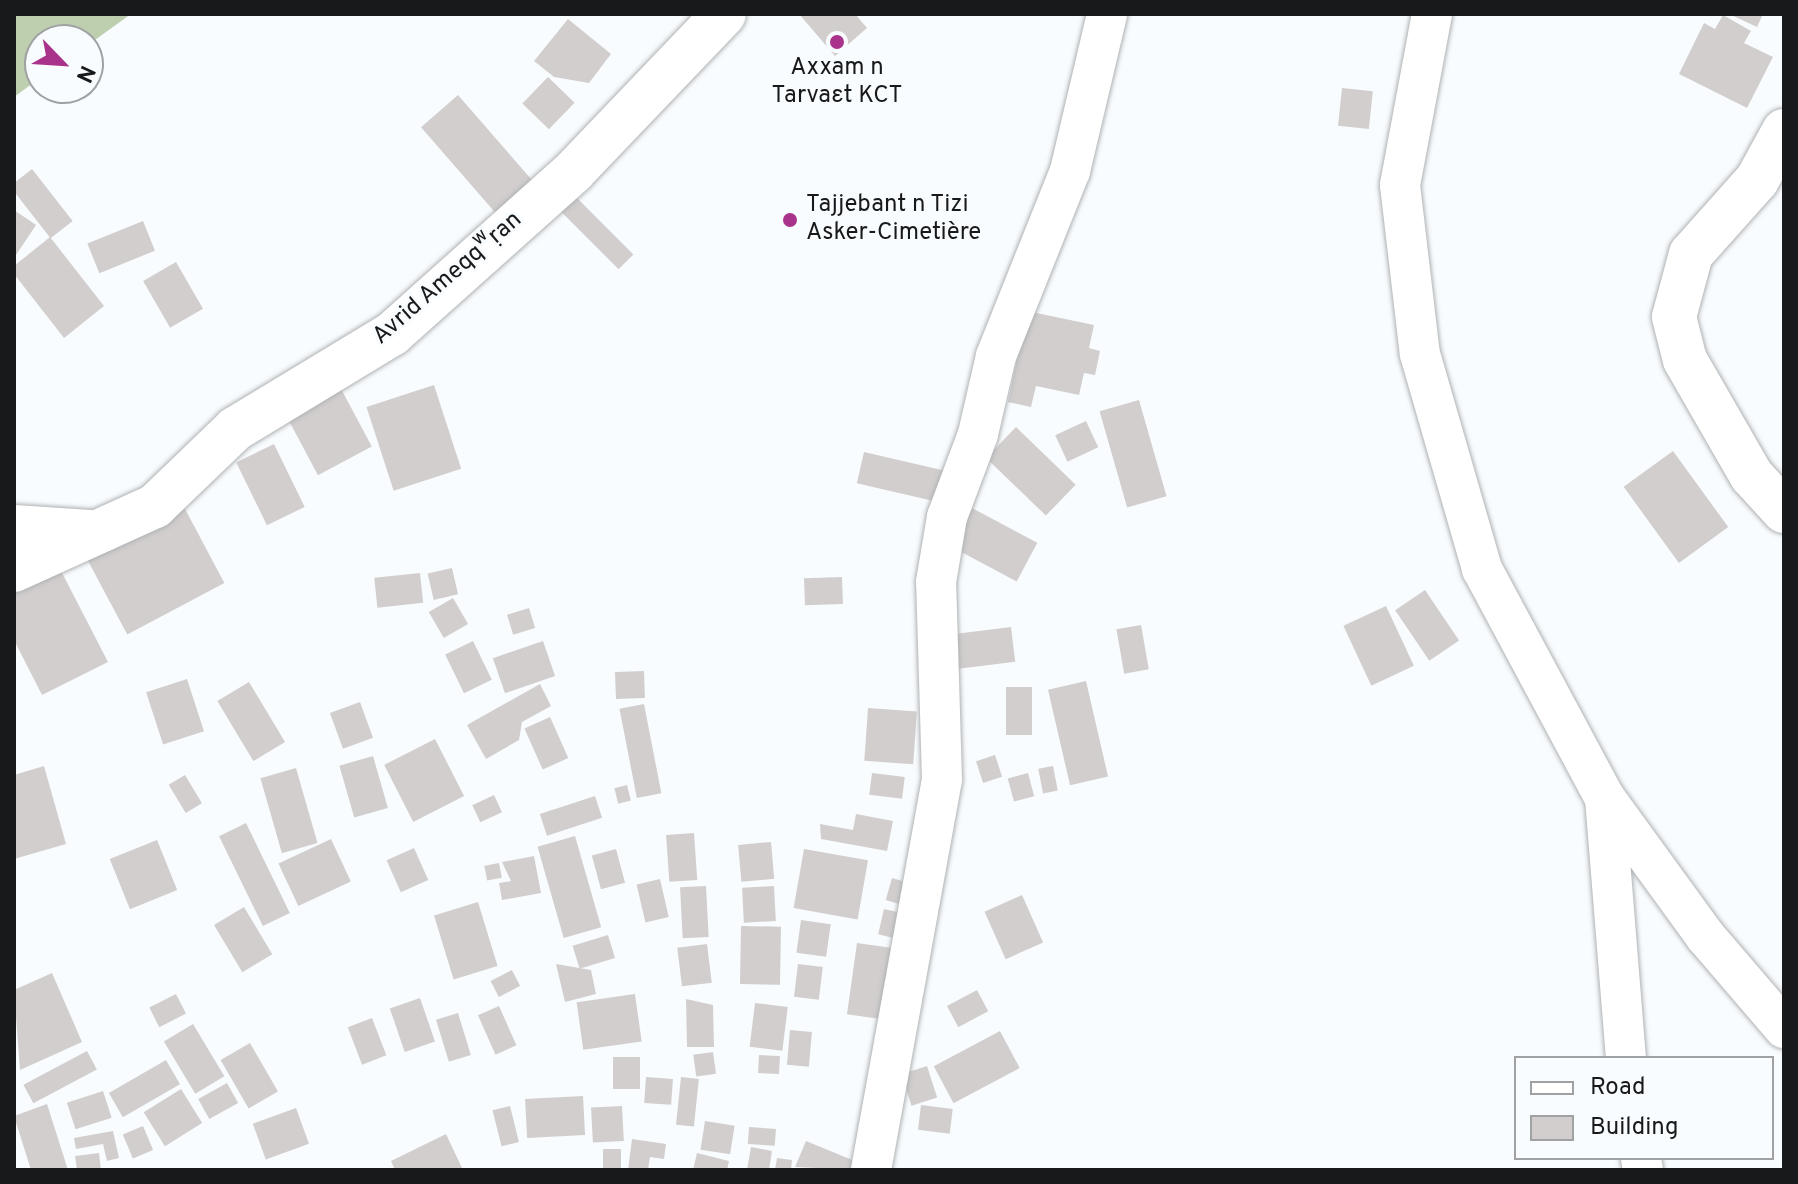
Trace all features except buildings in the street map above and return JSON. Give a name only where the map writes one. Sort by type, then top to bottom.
[{"type":"street","name":"Avrid Ameqqʷṛan","points":[[14,570],[155,506],[235,429],[392,334],[574,171],[724,14]]},
{"type":"street","points":[[871,1170],[942,780],[936,582],[947,517],[978,434],[996,356],[1070,171],[1107,14]]},
{"type":"street","points":[[1432,14],[1400,185],[1420,354],[1482,569],[1605,798],[1706,937],[1784,1028]]},
{"type":"street","points":[[1784,131],[1757,180],[1691,254],[1674,317],[1685,360],[1751,475],[1784,511]]},
{"type":"street","points":[[14,525],[105,531]]},
{"type":"street","points":[[1605,798],[1626,1056]]},
{"type":"green space","points":[[14,14],[131,14],[104,33],[104,24],[24,24],[24,90],[14,97]]},
{"type":"place","name":"Axxam n Tarvaɛt KCT","points":[[837,42]]},
{"type":"place","name":"Tajjebant n Tizi Asker-Cimetière","points":[[790,220]]}]
